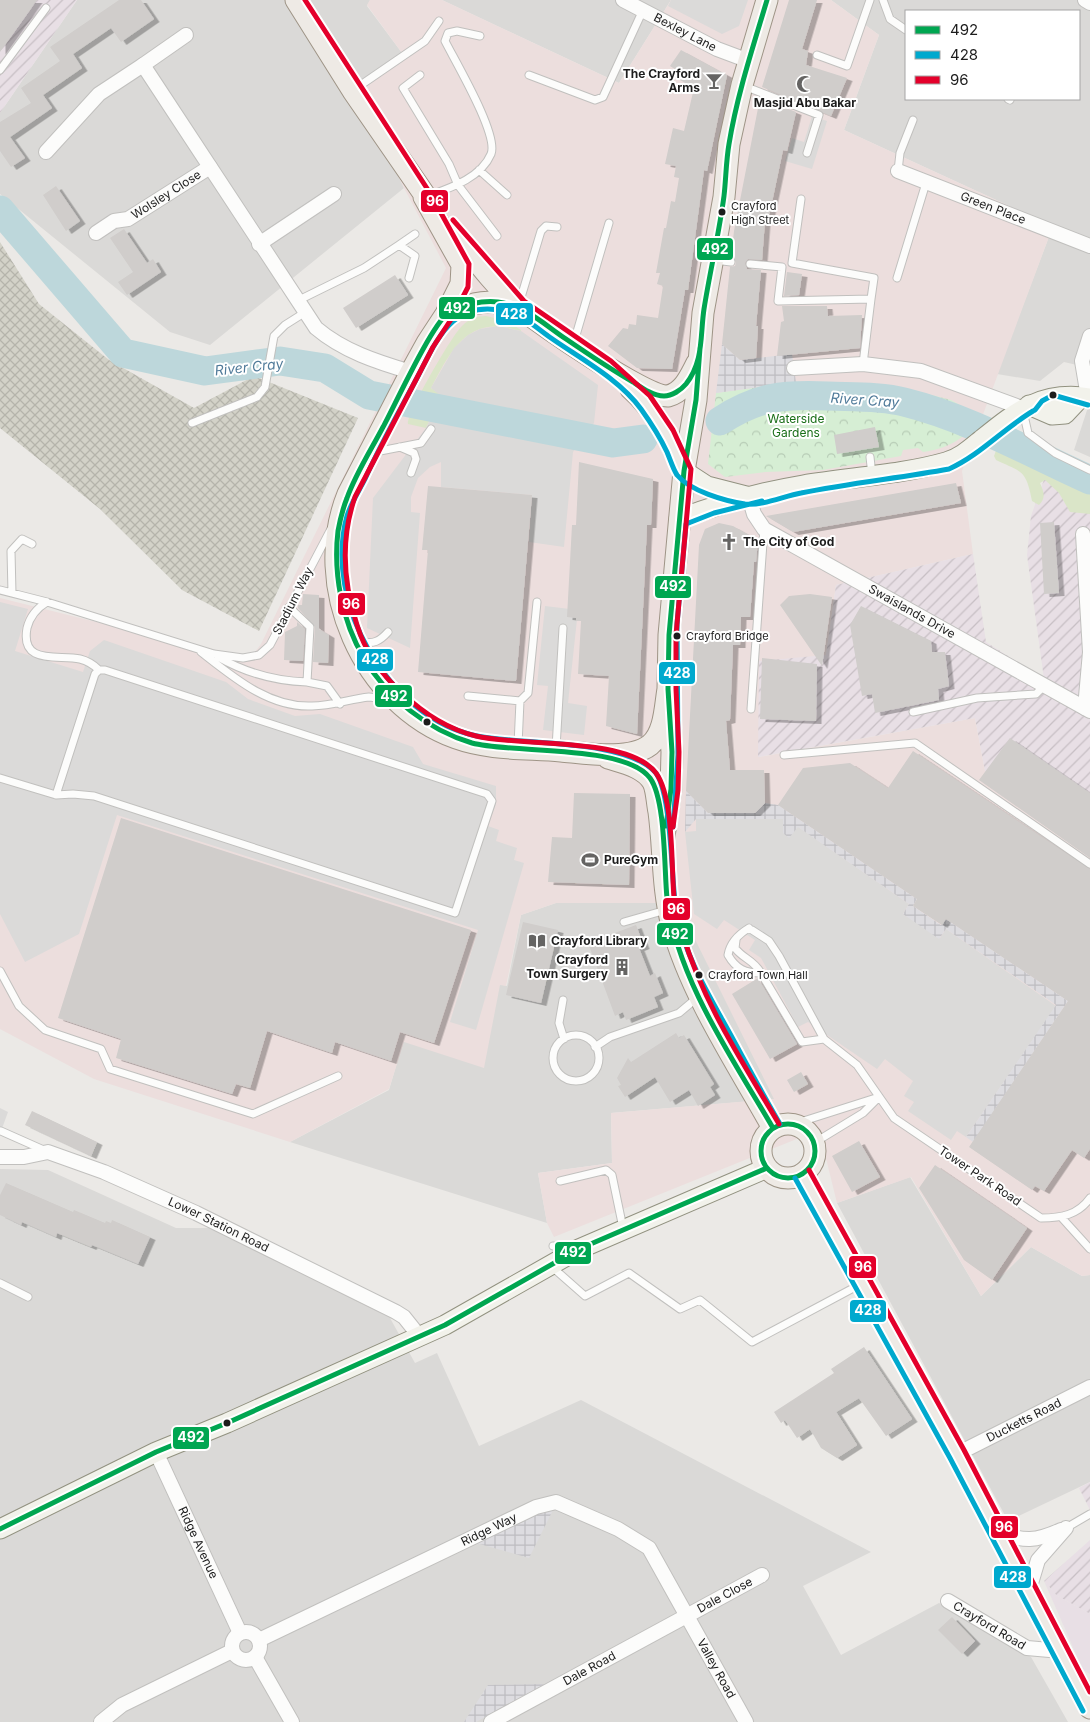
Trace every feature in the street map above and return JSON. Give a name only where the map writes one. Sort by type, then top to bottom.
[{"type":"main road","points":[[296,0],[353,91],[424,197],[462,265],[461,284],[446,314],[409,376],[368,454],[340,514],[335,556],[339,592],[353,639],[368,666],[404,706],[425,722],[456,738],[479,744],[596,755],[633,766],[649,776],[654,785],[664,843],[668,909],[678,946],[700,995],[773,1128]]},
{"type":"main road","points":[[664,843],[671,789],[672,731],[668,689],[669,635],[684,471],[696,400],[703,313],[722,261],[728,144],[763,3]]},
{"type":"main road","points":[[424,197],[482,266],[519,306],[606,367],[651,393],[667,396],[676,393],[686,384],[700,358]]},
{"type":"main road","points":[[446,314],[471,304],[495,301],[519,306]]},
{"type":"main road","points":[[606,367],[645,401],[666,433],[684,471]]},
{"type":"main road","points":[[596,755],[637,751],[649,746],[656,738],[661,726],[668,689]]},
{"type":"main road","points":[[783,1124],[794,1124],[804,1129],[812,1137],[815,1147],[815,1158],[810,1167],[802,1174],[784,1177],[767,1168],[762,1158],[761,1147],[765,1136],[773,1128],[783,1124]]},
{"type":"main road","points":[[802,1174],[864,1282],[957,1454],[1090,1708]]},
{"type":"street","name":"Bexley Lane","points":[[623,0],[717,49],[749,61]]},
{"type":"street","points":[[1085,0],[1090,3]]},
{"type":"street","points":[[46,152],[99,94],[186,35]]},
{"type":"street","name":"Wolsley Close","points":[[143,65],[296,301],[316,328],[332,341],[409,376]]},
{"type":"street","name":"Wolsley Close","points":[[96,233],[114,221],[128,220],[210,167]]},
{"type":"street","name":"Green Place","points":[[898,171],[1090,246]]},
{"type":"street","points":[[259,244],[334,194]]},
{"type":"street","points":[[679,520],[712,506],[802,485],[872,476],[946,462],[963,454],[1026,406],[1061,395],[1086,397],[1082,361],[1090,336]]},
{"type":"street","points":[[794,368],[863,364],[921,371],[1026,406]]},
{"type":"street","points":[[684,471],[707,486],[749,497]]},
{"type":"street","points":[[749,497],[754,514],[764,529]]},
{"type":"street","name":"Swaislands Drive","points":[[764,529],[1087,709]]},
{"type":"street","points":[[1083,534],[1090,652],[1087,709]]},
{"type":"street","points":[[0,1157],[24,1157],[48,1152]]},
{"type":"street","name":"Lower Station Road","points":[[48,1152],[104,1172],[196,1213],[396,1312],[404,1317],[420,1337]]},
{"type":"street","points":[[0,1529],[156,1452],[235,1420],[445,1325],[519,1281],[579,1249],[767,1168]]},
{"type":"street","name":"Ducketts Road","points":[[957,1454],[1090,1387]]},
{"type":"street","name":"Ridge Avenue","points":[[156,1452],[240,1633]]},
{"type":"street","name":"Ridge Way","points":[[259,1640],[536,1507],[556,1502],[618,1529],[650,1548],[688,1615]]},
{"type":"street","points":[[998,1533],[1018,1539],[1039,1540],[1066,1528]]},
{"type":"street","points":[[1029,1590],[1038,1560],[1066,1528]]},
{"type":"street","name":"Dale Close","points":[[688,1615],[762,1575]]},
{"type":"street","name":"Crayford Road","points":[[948,1601],[1027,1648],[1058,1645]]},
{"type":"street","name":"Dale Road","points":[[492,1722],[688,1615]]},
{"type":"street","name":"Valley Road","points":[[688,1615],[746,1722]]},
{"type":"street","points":[[249,1632],[259,1640],[260,1649],[255,1657],[241,1659],[232,1651],[234,1639],[240,1633],[249,1632]]},
{"type":"street","points":[[101,1722],[122,1705],[232,1651]]},
{"type":"street","points":[[255,1657],[292,1722]]},
{"type":"lane","points":[[817,55],[847,66],[870,0]]},
{"type":"lane","points":[[884,0],[890,19],[905,29]]},
{"type":"lane","points":[[0,70],[46,8]]},
{"type":"lane","points":[[529,75],[596,100],[603,97],[643,10]]},
{"type":"lane","points":[[353,91],[424,41],[439,21]]},
{"type":"lane","points":[[424,197],[458,184],[479,170],[492,153],[491,137],[485,119],[445,41],[448,34],[457,31],[480,36]]},
{"type":"lane","points":[[420,75],[403,88],[450,164],[458,184],[497,236]]},
{"type":"lane","points":[[742,85],[819,115],[807,153]]},
{"type":"lane","points":[[898,171],[900,153],[913,120]]},
{"type":"lane","points":[[479,170],[508,195]]},
{"type":"lane","points":[[897,278],[926,183]]},
{"type":"lane","points":[[801,199],[792,263],[874,278],[863,364]]},
{"type":"lane","points":[[573,344],[609,222]]},
{"type":"lane","points":[[519,306],[541,231],[546,226],[557,227]]},
{"type":"lane","points":[[296,301],[364,268],[415,234]]},
{"type":"lane","points":[[399,245],[415,256],[409,278]]},
{"type":"lane","points":[[750,264],[782,268],[778,301],[871,299]]},
{"type":"lane","points":[[192,422],[257,397],[265,387],[274,336],[285,325],[304,313]]},
{"type":"lane","points":[[1026,406],[1028,433],[1055,453],[1090,470]]},
{"type":"lane","points":[[368,454],[421,443],[431,429]]},
{"type":"lane","points":[[400,446],[414,453],[416,459],[411,473]]},
{"type":"lane","points":[[870,457],[872,476]]},
{"type":"lane","name":"Stadium Way","points":[[0,590],[48,602],[214,654],[243,658],[259,655],[270,645],[340,514]]},
{"type":"lane","points":[[751,709],[764,529]]},
{"type":"lane","points":[[12,593],[11,551],[22,539],[32,544]]},
{"type":"lane","points":[[0,778],[56,796],[74,794],[94,796],[455,913],[492,801],[487,794],[105,670],[99,670],[90,662],[77,658],[35,654],[29,647],[26,637],[30,620],[38,607],[48,602]]},
{"type":"lane","points":[[518,748],[520,701],[528,694],[537,602]]},
{"type":"lane","points":[[289,607],[310,627],[307,682]]},
{"type":"lane","points":[[556,751],[562,628]]},
{"type":"lane","points":[[353,639],[367,644],[380,641],[388,632]]},
{"type":"lane","name":"Stadium Way","points":[[197,649],[245,685],[274,699],[312,706],[340,704],[370,697],[404,706]]},
{"type":"lane","points":[[214,654],[236,667],[281,681],[307,682],[327,686],[340,704]]},
{"type":"lane","points":[[56,796],[95,674],[99,670]]},
{"type":"lane","points":[[913,712],[977,698],[1036,694],[1045,685]]},
{"type":"lane","points":[[468,696],[520,701]]},
{"type":"lane","points":[[784,755],[915,743],[1090,864]]},
{"type":"lane","points":[[624,922],[668,909]]},
{"type":"lane","points":[[736,939],[735,948],[739,954],[756,965],[761,973],[802,1042],[824,1039],[779,956],[769,942],[751,929],[740,933],[736,939],[728,955],[734,964],[747,973],[761,973]]},
{"type":"lane","points":[[0,971],[19,1006],[45,1030],[100,1049],[110,1069],[252,1114],[338,1076]]},
{"type":"lane","points":[[595,1047],[610,1037],[679,1013],[700,995]]},
{"type":"lane","points":[[563,1000],[559,1024],[564,1039]]},
{"type":"lane","points":[[578,1036],[591,1042],[595,1047],[598,1061],[592,1074],[580,1081],[566,1079],[556,1070],[553,1056],[555,1049],[564,1039],[578,1036]]},
{"type":"lane","name":"Tower Park Road","points":[[824,1039],[857,1065],[894,1118],[1041,1218],[1062,1218]]},
{"type":"lane","points":[[794,1124],[879,1097]]},
{"type":"lane","points":[[815,1147],[822,1138],[863,1113],[879,1097]]},
{"type":"lane","points":[[1,1131],[48,1152]]},
{"type":"lane","points":[[560,1181],[606,1170],[612,1174],[623,1230]]},
{"type":"lane","points":[[1090,1198],[1085,1206],[1062,1218],[1090,1249]]},
{"type":"lane","points":[[553,1246],[579,1249]]},
{"type":"lane","points":[[550,1265],[585,1296],[629,1273],[680,1309],[700,1300],[752,1342],[864,1282]]},
{"type":"lane","points":[[0,1283],[28,1297]]},
{"type":"lane","points":[[1066,1528],[1090,1514]]},
{"type":"shaded area","points":[[0,0],[77,0],[0,113]]},
{"type":"shaded area","points":[[77,0],[370,0],[367,6],[402,53],[359,94],[404,188],[210,345],[170,332],[0,194],[0,113]]},
{"type":"shaded area","points":[[370,0],[442,0],[619,83],[671,0],[831,0],[879,35],[844,130],[1053,226],[962,471],[973,554],[836,585],[826,655],[759,757],[975,718],[985,771],[1090,845],[1090,1275],[1082,1276],[1031,1247],[981,1296],[911,1177],[837,1203],[819,1130],[554,1237],[547,1223],[538,1173],[612,1163],[611,1113],[774,1099],[677,903],[556,903],[521,915],[506,986],[500,985],[484,1068],[404,1042],[389,1089],[290,1142],[94,1079],[0,1029],[0,598],[249,660],[261,644],[446,268],[404,188],[359,94],[402,53],[367,5]]},
{"type":"shaded area","points":[[442,0],[671,0],[619,83]]},
{"type":"shaded area","points":[[671,0],[748,0],[739,26],[722,34],[668,6]]},
{"type":"shaded area","points":[[831,0],[1090,0],[1090,368],[1064,362],[1040,381],[997,374],[1053,226],[844,130],[879,35]]},
{"type":"shaded area","points":[[812,116],[827,121],[812,169],[785,161],[792,138],[804,142]]},
{"type":"shaded area","points":[[0,242],[39,304],[109,360],[194,408],[254,376],[358,418],[259,631],[182,590],[100,509],[0,428]]},
{"type":"shaded area","points":[[498,326],[521,331],[598,385],[594,423],[573,452],[564,547],[529,542],[532,495],[441,487],[441,462],[430,467],[418,478],[411,497],[411,512],[420,513],[410,648],[367,628],[373,498],[426,428],[441,396],[431,388],[454,348],[468,335],[480,329]]},
{"type":"shaded area","points":[[722,344],[740,360],[792,354],[796,382],[716,393]]},
{"type":"shaded area","points":[[1090,401],[1090,457],[1074,450]]},
{"type":"shaded area","points":[[1046,474],[1090,494],[1090,845],[985,771],[975,718],[758,757],[759,661],[826,655],[836,585],[973,554],[986,642],[1044,679],[1027,555],[1031,516]]},
{"type":"shaded area","points":[[0,602],[28,609],[15,651],[83,672],[90,651],[104,640],[226,682],[248,699],[295,716],[320,714],[413,747],[423,764],[496,786],[496,804],[488,826],[499,830],[496,841],[517,848],[514,860],[524,863],[476,1030],[450,1022],[478,930],[117,815],[79,934],[25,962],[0,914]]},
{"type":"shaded area","points":[[545,606],[578,610],[568,703],[587,706],[584,735],[543,730],[548,686],[537,685]]},
{"type":"shaded area","points":[[686,791],[708,813],[755,813],[765,803],[778,805],[917,899],[913,906],[941,925],[946,919],[1068,1001],[973,1142],[966,1137],[1056,1005],[946,929],[939,939],[903,914],[909,904],[798,827],[789,838],[783,833],[783,819],[696,819],[685,832]]},
{"type":"shaded area","points":[[696,819],[784,819],[789,837],[797,826],[909,904],[903,914],[940,938],[946,929],[1056,1006],[966,1137],[957,1131],[951,1140],[908,1111],[914,1102],[904,1096],[913,1081],[885,1059],[877,1069],[808,1022],[798,1027],[761,958],[749,950],[755,940],[724,920],[717,929],[694,914],[685,832],[696,831]]},
{"type":"shaded area","points":[[556,903],[678,903],[775,1099],[611,1113],[612,1163],[538,1173],[547,1223],[290,1142],[389,1090],[403,1042],[500,984],[507,986],[521,915]]},
{"type":"shaded area","points":[[0,1108],[8,1112],[0,1134]]},
{"type":"shaded area","points":[[0,1169],[48,1170],[176,1228],[213,1228],[390,1318],[415,1363],[437,1353],[479,1446],[581,1400],[871,1552],[803,1586],[841,1655],[939,1603],[1031,1657],[1068,1722],[0,1722]]},
{"type":"shaded area","points":[[910,1177],[981,1296],[1031,1247],[1082,1276],[1090,1275],[1090,1482],[1008,1521],[837,1203]]},
{"type":"shaded area","points":[[1090,1482],[1090,1510],[1079,1488]]},
{"type":"shaded area","points":[[548,1508],[554,1508],[529,1558],[476,1543]]},
{"type":"shaded area","points":[[1090,1540],[1090,1614],[1056,1595],[1044,1581]]},
{"type":"shaded area","points":[[1044,1581],[1056,1595],[1090,1614],[1090,1674],[1083,1670]]},
{"type":"shaded area","points":[[545,1684],[476,1722],[464,1722],[488,1685]]},
{"type":"green space","points":[[486,316],[507,321],[521,331],[503,327],[488,327],[475,331],[464,338],[447,360],[431,388],[441,395],[426,428],[408,424],[414,406],[457,332],[470,320]]},
{"type":"green space","name":"Waterside Gardens","points":[[793,382],[896,386],[919,395],[920,392],[951,400],[985,419],[950,445],[942,448],[923,452],[918,448],[903,450],[901,456],[823,470],[765,472],[725,477],[708,464],[716,393]]},
{"type":"green space","points":[[1017,440],[1032,441],[1045,456],[1064,461],[1090,473],[1090,514],[1070,512],[1059,493],[1045,480],[1040,483],[1043,489],[1043,500],[1039,505],[1032,501],[1025,477],[1017,470],[996,460],[994,456],[997,448]]},
{"type":"building","points":[[0,0],[37,0],[0,52]]},
{"type":"building","points":[[119,0],[141,0],[154,19],[121,42],[111,28],[73,54],[82,68],[43,95],[52,108],[10,137],[25,158],[11,167],[0,151],[0,122],[31,103],[21,88],[60,61],[50,47]]},
{"type":"building","name":"Masjid Abu Bakar","points":[[789,0],[817,0],[802,49],[808,51],[806,65],[847,78],[831,116],[762,87]]},
{"type":"building","points":[[681,50],[727,75],[707,171],[704,170],[688,290],[685,290],[672,369],[637,368],[608,346],[623,328],[628,329],[629,324],[636,325],[637,315],[658,318],[663,286],[657,284],[660,273],[656,273],[664,228],[666,228],[671,201],[675,202],[679,178],[674,177],[676,166],[665,164],[673,128],[684,131],[694,88],[680,80],[684,75],[670,66]]},
{"type":"building","points":[[760,98],[796,112],[787,151],[783,150],[768,221],[765,221],[762,260],[748,259],[745,263],[747,269],[761,270],[756,326],[758,326],[756,358],[740,360],[722,344],[730,267],[735,266],[736,262],[731,257],[734,231]]},
{"type":"building","points":[[56,186],[80,221],[66,231],[43,195]]},
{"type":"building","points":[[124,229],[147,263],[153,259],[161,272],[127,295],[118,282],[133,272],[110,238]]},
{"type":"building","points":[[787,272],[802,274],[799,295],[784,296]]},
{"type":"building","points":[[395,275],[408,295],[356,328],[343,308]]},
{"type":"building","points":[[782,306],[827,306],[828,316],[862,315],[860,348],[777,356],[781,322],[784,321]]},
{"type":"building","points":[[875,427],[879,447],[837,454],[834,435]]},
{"type":"building","points":[[579,462],[653,479],[651,525],[647,525],[637,734],[606,726],[609,676],[578,674],[581,621],[576,621],[576,618],[567,617],[572,525],[576,525]]},
{"type":"building","points":[[956,483],[961,503],[793,532],[766,516]]},
{"type":"building","points":[[428,486],[532,495],[516,681],[418,672],[428,550],[422,550]]},
{"type":"building","points":[[1054,522],[1059,593],[1044,594],[1040,523]]},
{"type":"building","points":[[719,523],[733,526],[758,540],[756,562],[754,562],[750,617],[741,617],[740,645],[733,645],[730,720],[726,721],[730,770],[764,770],[765,803],[755,813],[708,813],[686,791],[699,545],[705,529]]},
{"type":"building","points":[[303,594],[319,595],[319,629],[329,635],[328,663],[313,662],[315,627],[298,608],[298,605],[302,605]]},
{"type":"building","points":[[810,594],[832,597],[822,666],[780,605],[789,596]]},
{"type":"building","points":[[861,606],[931,641],[932,652],[945,652],[949,686],[938,689],[939,700],[875,713],[872,694],[862,696],[850,625]]},
{"type":"building","points":[[297,622],[305,629],[303,661],[284,660],[285,632],[297,626]]},
{"type":"building","points":[[762,658],[817,664],[816,721],[760,719]]},
{"type":"building","points":[[1010,738],[1090,793],[1090,858],[979,780]]},
{"type":"building","points":[[913,751],[1090,869],[1090,1149],[1084,1158],[1072,1150],[1044,1191],[1035,1186],[1032,1190],[969,1147],[1068,1001],[946,919],[942,925],[913,906],[917,899],[778,805],[803,768],[850,763],[888,788]]},
{"type":"building","name":"PureGym","points":[[574,793],[630,794],[629,885],[548,882],[552,837],[572,838]]},
{"type":"building","points":[[121,818],[471,930],[434,1043],[400,1032],[391,1061],[335,1042],[332,1053],[267,1031],[250,1088],[236,1084],[232,1094],[116,1058],[121,1039],[58,1018]]},
{"type":"building","points":[[523,922],[558,930],[541,1003],[506,995]]},
{"type":"building","name":"Crayford Town Surgery","points":[[636,925],[644,946],[639,948],[650,976],[655,973],[663,993],[654,997],[658,1007],[626,1020],[623,1012],[615,1016],[588,943]]},
{"type":"building","points":[[758,978],[797,1044],[770,1059],[732,994]]},
{"type":"building","points":[[676,1033],[679,1038],[684,1035],[714,1084],[710,1087],[715,1095],[698,1106],[689,1090],[670,1102],[655,1077],[625,1097],[618,1086],[621,1085],[617,1078],[628,1058],[631,1062]]},
{"type":"building","points":[[801,1072],[808,1084],[794,1092],[787,1080]]},
{"type":"building","points":[[32,1111],[97,1142],[91,1156],[25,1125]]},
{"type":"building","points":[[859,1141],[880,1177],[852,1192],[832,1156]]},
{"type":"building","points":[[935,1165],[1027,1228],[992,1280],[964,1260],[919,1188]]},
{"type":"building","points":[[6,1183],[73,1212],[74,1210],[105,1223],[106,1221],[111,1223],[112,1220],[150,1237],[138,1264],[92,1245],[91,1247],[57,1233],[56,1237],[22,1222],[21,1225],[0,1215],[0,1195]]},
{"type":"building","points":[[864,1347],[912,1419],[886,1436],[859,1398],[836,1412],[857,1445],[837,1458],[821,1448],[810,1429],[797,1438],[785,1420],[781,1423],[774,1412],[834,1373],[831,1369]]},
{"type":"building","points":[[952,1617],[975,1641],[962,1654],[938,1630]]},
{"type":"waterway","name":"River Cray","points":[[0,210],[123,353],[205,371],[280,361],[325,368],[369,395],[613,443],[643,439]]},
{"type":"waterway","name":"River Cray","points":[[720,421],[747,406],[785,396],[812,395],[895,400],[952,417],[1090,480]]},
{"type":"transit line","name":"96","points":[[305,0],[430,193],[469,264],[468,287],[452,318],[433,347],[355,497],[350,513],[345,545],[346,577],[352,609],[360,635],[375,662],[394,686],[418,707],[445,725],[476,736],[598,748],[622,753],[642,761],[656,773],[666,798],[671,832],[674,897],[691,960],[725,1032],[779,1124]]},
{"type":"transit line","name":"492","points":[[767,0],[736,107],[728,150],[722,210],[704,309],[699,357],[692,375],[686,384],[670,395],[660,396],[652,393],[599,361],[534,316],[508,304],[479,302],[453,310],[448,313],[432,333],[355,480],[346,502],[338,531],[337,564],[341,597],[356,644],[373,673],[410,711],[440,730],[472,743],[593,755],[637,767],[650,778],[655,788],[662,818],[667,898],[682,958],[709,1018],[773,1128]]},
{"type":"transit line","name":"96","points":[[453,220],[524,301],[611,361],[650,396],[673,430],[691,469],[676,635],[679,752],[678,790],[673,827]]},
{"type":"transit line","name":"428","points":[[780,1124],[704,986],[684,941],[674,896],[668,815],[660,781],[654,771],[639,761],[619,753],[596,748],[477,736],[445,725],[416,706],[390,681],[370,652],[354,619],[345,585],[342,550],[347,516],[433,347],[451,323],[462,315],[475,310],[490,309],[520,316],[599,370],[622,388],[641,409],[661,441],[677,475],[683,481],[708,494],[737,503],[759,504],[819,489],[949,469],[971,457],[1033,411]]},
{"type":"transit line","name":"492","points":[[666,826],[671,789],[672,752],[668,689],[669,635],[684,471],[696,400],[700,348]]},
{"type":"transit line","name":"428","points":[[1035,410],[1042,401],[1053,395],[1088,405]]},
{"type":"transit line","name":"428","points":[[673,827],[678,755],[677,624],[686,524],[714,513],[762,501]]},
{"type":"transit line","name":"492","points":[[788,1124],[798,1126],[807,1132],[813,1141],[815,1151],[813,1161],[807,1170],[798,1176],[788,1178],[778,1176],[769,1170],[763,1161],[761,1151],[763,1141],[769,1132],[778,1126],[788,1124]]},
{"type":"transit line","name":"492","points":[[0,1529],[156,1452],[227,1423],[445,1325],[579,1249],[767,1168]]},
{"type":"transit line","name":"96","points":[[809,1170],[964,1450],[1090,1692]]},
{"type":"transit line","name":"428","points":[[795,1178],[950,1458],[1083,1711]]},
{"type":"place","name":"The Crayford Arms","points":[[714,81]]},
{"type":"place","name":"Masjid Abu Bakar","points":[[805,84]]},
{"type":"place","name":"Crayford High Street","points":[[722,212]]},
{"type":"place","name":"The City of God","points":[[729,542]]},
{"type":"place","name":"Crayford Bridge","points":[[677,636]]},
{"type":"place","name":"PureGym","points":[[590,860]]},
{"type":"place","name":"Crayford Library","points":[[537,941]]},
{"type":"place","name":"Crayford Town Surgery","points":[[622,967]]},
{"type":"place","name":"Crayford Town Hall","points":[[699,975]]}]
